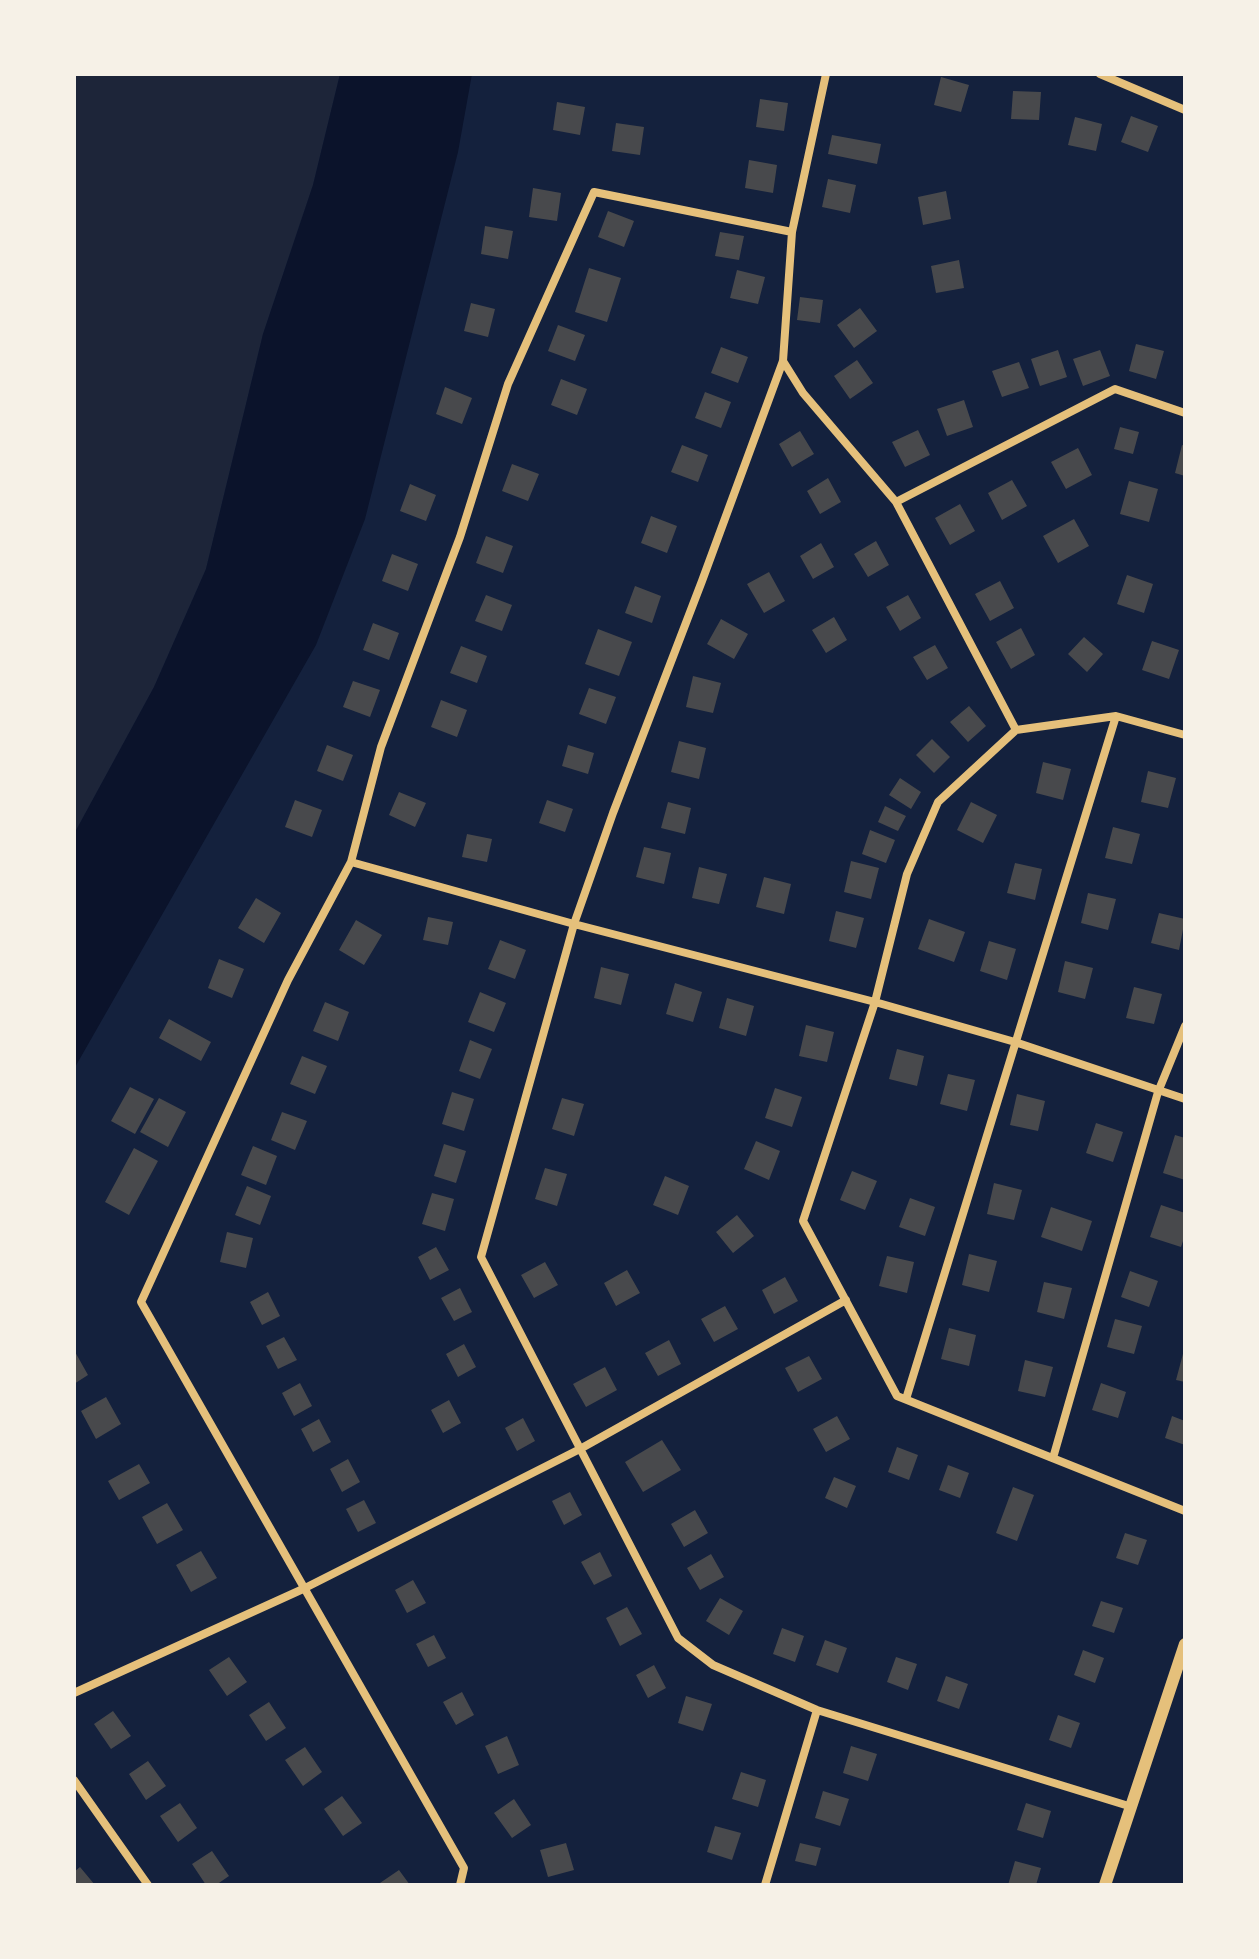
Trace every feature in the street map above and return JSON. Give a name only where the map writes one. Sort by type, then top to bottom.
[{"type":"street","points":[[826,74],[792,232],[783,361],[574,924],[481,1257],[678,1638],[713,1665],[817,1710],[1132,1807]]},
{"type":"street","points":[[1100,74],[1185,110]]},
{"type":"street","points":[[460,1885],[464,1868],[141,1302],[288,980],[351,862],[381,747],[460,537],[508,384],[594,192],[792,232]]},
{"type":"street","points":[[783,361],[803,393],[896,502],[1016,730]]},
{"type":"street","points":[[896,502],[1115,389],[1185,413]]},
{"type":"street","points":[[906,1399],[1116,716]]},
{"type":"street","points":[[1185,735],[1116,716],[1016,730],[938,802],[907,874],[875,1002],[803,1221],[897,1396],[1185,1511]]},
{"type":"street","points":[[351,862],[875,1002],[1015,1042],[1185,1099]]},
{"type":"street","points":[[1053,1458],[1158,1092],[1185,1026]]},
{"type":"street","points":[[74,1693],[303,1589],[580,1449],[846,1300]]},
{"type":"street","points":[[1105,1885],[1185,1644]]},
{"type":"street","points":[[765,1885],[817,1710]]},
{"type":"street","points":[[74,1780],[148,1885]]},
{"type":"shaded area","points":[[74,74],[340,74],[313,185],[263,334],[206,569],[154,687],[74,834]]},
{"type":"shaded area","points":[[340,74],[472,74],[458,152],[365,519],[316,645],[74,1069],[74,834],[154,687],[206,569],[263,334],[313,185]]},
{"type":"building","points":[[941,77],[969,85],[961,112],[934,105]]},
{"type":"building","points":[[1013,91],[1041,92],[1039,120],[1011,119]]},
{"type":"building","points":[[760,99],[788,103],[784,131],[756,127]]},
{"type":"building","points":[[557,102],[585,107],[580,135],[553,130]]},
{"type":"building","points":[[1131,116],[1158,126],[1148,152],[1121,142]]},
{"type":"building","points":[[1075,117],[1102,124],[1096,151],[1068,145]]},
{"type":"building","points":[[616,123],[644,127],[640,155],[612,151]]},
{"type":"building","points":[[832,135],[881,144],[877,164],[828,154]]},
{"type":"building","points":[[749,160],[777,165],[773,193],[745,188]]},
{"type":"building","points":[[828,179],[856,185],[850,213],[822,207]]},
{"type":"building","points":[[533,188],[561,193],[557,221],[529,217]]},
{"type":"building","points":[[946,191],[951,219],[923,225],[918,197]]},
{"type":"building","points":[[608,211],[634,221],[624,247],[598,237]]},
{"type":"building","points":[[485,226],[513,231],[508,259],[481,254]]},
{"type":"building","points":[[720,232],[744,236],[739,260],[715,256]]},
{"type":"building","points":[[959,260],[964,288],[936,293],[931,266]]},
{"type":"building","points":[[589,268],[621,278],[607,322],[575,312]]},
{"type":"building","points":[[737,270],[765,277],[758,304],[730,298]]},
{"type":"building","points":[[800,297],[823,300],[820,323],[797,320]]},
{"type":"building","points":[[471,303],[495,309],[488,337],[464,331]]},
{"type":"building","points":[[860,308],[877,331],[854,348],[837,325]]},
{"type":"building","points":[[558,325],[585,335],[575,361],[548,351]]},
{"type":"building","points":[[1136,344],[1164,351],[1156,379],[1129,371]]},
{"type":"building","points":[[721,347],[748,357],[738,383],[711,373]]},
{"type":"building","points":[[1058,350],[1067,377],[1040,386],[1031,359]]},
{"type":"building","points":[[1100,350],[1110,376],[1083,386],[1073,359]]},
{"type":"building","points":[[857,360],[873,383],[850,399],[834,376]]},
{"type":"building","points":[[1019,362],[1029,388],[1002,397],[992,371]]},
{"type":"building","points":[[561,379],[587,389],[577,415],[551,405]]},
{"type":"building","points":[[445,387],[472,398],[462,424],[436,414]]},
{"type":"building","points":[[705,392],[731,402],[721,428],[695,418]]},
{"type":"building","points":[[964,400],[973,427],[947,436],[937,409]]},
{"type":"building","points":[[1120,427],[1139,432],[1133,454],[1114,449]]},
{"type":"building","points":[[918,430],[930,455],[905,467],[892,442]]},
{"type":"building","points":[[800,431],[814,454],[792,467],[779,444]]},
{"type":"building","points":[[682,445],[708,455],[698,482],[671,472]]},
{"type":"building","points":[[1182,445],[1185,446],[1185,476],[1175,473]]},
{"type":"building","points":[[1078,448],[1092,475],[1066,489],[1051,462]]},
{"type":"building","points":[[512,464],[539,474],[528,501],[502,491]]},
{"type":"building","points":[[828,478],[841,502],[820,514],[807,491]]},
{"type":"building","points":[[1012,480],[1027,506],[1002,520],[988,493]]},
{"type":"building","points":[[1129,481],[1158,489],[1149,522],[1120,514]]},
{"type":"building","points":[[410,484],[436,495],[426,521],[400,511]]},
{"type":"building","points":[[960,504],[975,531],[950,545],[935,518]]},
{"type":"building","points":[[651,516],[677,526],[667,553],[641,543]]},
{"type":"building","points":[[1074,519],[1089,546],[1058,563],[1043,536]]},
{"type":"building","points":[[486,536],[513,546],[503,573],[476,563]]},
{"type":"building","points":[[876,541],[889,565],[868,577],[854,554]]},
{"type":"building","points":[[821,543],[834,567],[813,579],[800,556]]},
{"type":"building","points":[[392,554],[418,564],[408,591],[382,581]]},
{"type":"building","points":[[769,572],[785,601],[764,613],[747,584]]},
{"type":"building","points":[[1127,575],[1153,584],[1144,613],[1117,604]]},
{"type":"building","points":[[1000,581],[1014,608],[990,621],[975,594]]},
{"type":"building","points":[[635,586],[661,596],[652,623],[625,613]]},
{"type":"building","points":[[486,595],[512,605],[502,631],[475,621]]},
{"type":"building","points":[[908,595],[921,618],[900,631],[886,607]]},
{"type":"building","points":[[834,617],[847,640],[826,653],[812,630]]},
{"type":"building","points":[[721,619],[748,634],[734,659],[707,644]]},
{"type":"building","points":[[373,623],[399,633],[389,660],[363,650]]},
{"type":"building","points":[[1021,628],[1035,655],[1011,669],[996,642]]},
{"type":"building","points":[[598,629],[632,642],[619,676],[585,664]]},
{"type":"building","points":[[1084,637],[1103,654],[1087,672],[1068,654]]},
{"type":"building","points":[[1152,641],[1179,650],[1169,679],[1142,670]]},
{"type":"building","points":[[935,645],[948,668],[927,680],[913,657]]},
{"type":"building","points":[[461,646],[487,656],[477,683],[450,673]]},
{"type":"building","points":[[693,676],[721,683],[713,713],[686,707]]},
{"type":"building","points":[[353,681],[380,690],[370,717],[343,707]]},
{"type":"building","points":[[589,688],[616,697],[606,724],[579,714]]},
{"type":"building","points":[[441,700],[467,710],[457,737],[431,727]]},
{"type":"building","points":[[969,706],[986,726],[968,742],[950,722]]},
{"type":"building","points":[[932,739],[950,757],[934,773],[916,755]]},
{"type":"building","points":[[679,741],[706,748],[699,779],[671,772]]},
{"type":"building","points":[[327,745],[353,755],[343,781],[317,771]]},
{"type":"building","points":[[568,745],[594,753],[588,774],[562,766]]},
{"type":"building","points":[[1043,762],[1071,769],[1063,800],[1036,793]]},
{"type":"building","points":[[1148,771],[1176,778],[1168,808],[1141,802]]},
{"type":"building","points":[[900,778],[921,792],[911,809],[889,795]]},
{"type":"building","points":[[399,792],[426,803],[415,827],[389,815]]},
{"type":"building","points":[[295,800],[322,810],[312,837],[285,827]]},
{"type":"building","points":[[547,800],[573,809],[565,832],[539,823]]},
{"type":"building","points":[[668,802],[691,808],[685,834],[661,828]]},
{"type":"building","points":[[971,802],[997,815],[983,843],[957,830]]},
{"type":"building","points":[[885,806],[906,816],[898,831],[878,822]]},
{"type":"building","points":[[1113,827],[1140,834],[1132,864],[1105,858]]},
{"type":"building","points":[[870,830],[895,840],[886,863],[862,854]]},
{"type":"building","points":[[467,834],[492,839],[487,862],[462,857]]},
{"type":"building","points":[[644,847],[671,853],[664,884],[636,877]]},
{"type":"building","points":[[851,861],[879,868],[871,899],[844,892]]},
{"type":"building","points":[[1015,863],[1042,869],[1035,900],[1007,893]]},
{"type":"building","points":[[699,867],[727,874],[719,904],[692,898]]},
{"type":"building","points":[[764,877],[791,884],[784,914],[756,907]]},
{"type":"building","points":[[1088,893],[1116,899],[1108,930],[1081,923]]},
{"type":"building","points":[[256,898],[281,913],[264,943],[238,928]]},
{"type":"building","points":[[836,911],[864,918],[856,948],[829,941]]},
{"type":"building","points":[[1159,913],[1185,919],[1179,950],[1151,943]]},
{"type":"building","points":[[428,917],[453,922],[448,945],[423,940]]},
{"type":"building","points":[[929,919],[965,932],[954,962],[918,949]]},
{"type":"building","points":[[356,920],[382,935],[364,965],[339,950]]},
{"type":"building","points":[[500,940],[526,950],[515,979],[488,969]]},
{"type":"building","points":[[989,941],[1016,949],[1007,980],[980,971]]},
{"type":"building","points":[[219,959],[244,969],[232,998],[208,988]]},
{"type":"building","points":[[1065,961],[1093,968],[1085,999],[1058,992]]},
{"type":"building","points":[[601,967],[629,974],[621,1005],[594,998]]},
{"type":"building","points":[[675,983],[702,992],[693,1022],[666,1014]]},
{"type":"building","points":[[1134,987],[1162,994],[1154,1024],[1126,1018]]},
{"type":"building","points":[[480,992],[506,1003],[494,1032],[468,1022]]},
{"type":"building","points":[[727,998],[754,1006],[746,1036],[719,1028]]},
{"type":"building","points":[[325,1002],[349,1012],[338,1041],[313,1031]]},
{"type":"building","points":[[169,1019],[211,1042],[201,1061],[159,1038]]},
{"type":"building","points":[[806,1025],[834,1032],[827,1062],[799,1056]]},
{"type":"building","points":[[470,1040],[492,1049],[480,1079],[459,1071]]},
{"type":"building","points":[[897,1049],[924,1056],[917,1086],[889,1079]]},
{"type":"building","points":[[302,1056],[327,1066],[315,1094],[290,1084]]},
{"type":"building","points":[[948,1074],[975,1080],[967,1111],[940,1104]]},
{"type":"building","points":[[130,1087],[154,1099],[135,1134],[111,1121]]},
{"type":"building","points":[[775,1088],[802,1097],[792,1127],[765,1118]]},
{"type":"building","points":[[452,1092],[474,1099],[464,1131],[442,1124]]},
{"type":"building","points":[[1017,1094],[1045,1101],[1038,1131],[1010,1125]]},
{"type":"building","points":[[159,1098],[186,1112],[168,1147],[140,1132]]},
{"type":"building","points":[[562,1098],[584,1104],[574,1136],[552,1129]]},
{"type":"building","points":[[282,1112],[307,1121],[295,1150],[271,1140]]},
{"type":"building","points":[[1096,1123],[1123,1132],[1113,1162],[1086,1153]]},
{"type":"building","points":[[1175,1135],[1185,1138],[1185,1180],[1163,1173]]},
{"type":"building","points":[[756,1141],[780,1151],[769,1180],[744,1169]]},
{"type":"building","points":[[444,1144],[466,1151],[456,1183],[434,1176]]},
{"type":"building","points":[[253,1146],[277,1156],[266,1185],[241,1175]]},
{"type":"building","points":[[134,1148],[158,1161],[129,1215],[105,1202]]},
{"type":"building","points":[[545,1168],[567,1174],[557,1206],[535,1199]]},
{"type":"building","points":[[852,1171],[877,1181],[865,1210],[840,1200]]},
{"type":"building","points":[[665,1176],[689,1186],[678,1215],[653,1205]]},
{"type":"building","points":[[994,1183],[1022,1190],[1014,1220],[987,1214]]},
{"type":"building","points":[[247,1186],[271,1196],[260,1225],[235,1215]]},
{"type":"building","points":[[432,1193],[454,1199],[445,1231],[422,1224]]},
{"type":"building","points":[[910,1198],[935,1207],[925,1236],[899,1227]]},
{"type":"building","points":[[1161,1205],[1185,1213],[1185,1235],[1181,1247],[1150,1237]]},
{"type":"building","points":[[1051,1207],[1092,1221],[1082,1251],[1041,1237]]},
{"type":"building","points":[[737,1215],[754,1236],[733,1253],[716,1232]]},
{"type":"building","points":[[227,1232],[253,1238],[246,1268],[220,1262]]},
{"type":"building","points":[[436,1247],[449,1270],[430,1280],[418,1257]]},
{"type":"building","points":[[969,1254],[997,1261],[989,1292],[962,1285]]},
{"type":"building","points":[[887,1256],[914,1262],[907,1293],[879,1286]]},
{"type":"building","points":[[545,1262],[558,1285],[534,1298],[521,1275]]},
{"type":"building","points":[[627,1270],[640,1293],[616,1306],[604,1283]]},
{"type":"building","points":[[1130,1271],[1158,1281],[1149,1307],[1121,1297]]},
{"type":"building","points":[[785,1277],[798,1301],[774,1314],[762,1290]]},
{"type":"building","points":[[1044,1282],[1072,1288],[1064,1319],[1037,1312]]},
{"type":"building","points":[[460,1288],[472,1312],[454,1321],[441,1298]]},
{"type":"building","points":[[268,1292],[280,1316],[262,1325],[250,1302]]},
{"type":"building","points":[[725,1306],[738,1329],[714,1342],[701,1319]]},
{"type":"building","points":[[1115,1319],[1142,1326],[1134,1354],[1107,1347]]},
{"type":"building","points":[[949,1328],[976,1335],[969,1366],[941,1359]]},
{"type":"building","points":[[284,1337],[297,1360],[278,1369],[266,1346]]},
{"type":"building","points":[[669,1340],[681,1364],[658,1376],[645,1353]]},
{"type":"building","points":[[464,1344],[476,1367],[458,1377],[446,1354]]},
{"type":"building","points":[[74,1350],[88,1375],[74,1384]]},
{"type":"building","points":[[1185,1350],[1185,1382],[1176,1380]]},
{"type":"building","points":[[809,1356],[822,1379],[798,1392],[785,1368]]},
{"type":"building","points":[[1025,1360],[1053,1367],[1045,1397],[1018,1391]]},
{"type":"building","points":[[605,1367],[617,1390],[586,1407],[573,1384]]},
{"type":"building","points":[[300,1383],[312,1406],[294,1416],[282,1393]]},
{"type":"building","points":[[1101,1383],[1126,1392],[1118,1418],[1092,1410]]},
{"type":"building","points":[[106,1397],[121,1424],[96,1439],[81,1411]]},
{"type":"building","points":[[449,1400],[461,1423],[443,1433],[431,1410]]},
{"type":"building","points":[[837,1416],[850,1439],[826,1452],[813,1429]]},
{"type":"building","points":[[1172,1416],[1185,1421],[1185,1445],[1165,1438]]},
{"type":"building","points":[[523,1418],[535,1441],[517,1451],[505,1428]]},
{"type":"building","points":[[319,1419],[331,1442],[313,1452],[301,1429]]},
{"type":"building","points":[[662,1440],[681,1470],[643,1492],[625,1462]]},
{"type":"building","points":[[897,1447],[918,1455],[909,1480],[888,1472]]},
{"type":"building","points":[[348,1459],[360,1482],[342,1492],[330,1469]]},
{"type":"building","points":[[139,1464],[150,1483],[119,1500],[108,1481]]},
{"type":"building","points":[[948,1465],[969,1473],[960,1498],[939,1490]]},
{"type":"building","points":[[834,1477],[856,1486],[847,1508],[825,1498]]},
{"type":"building","points":[[1013,1487],[1034,1495],[1017,1541],[996,1533]]},
{"type":"building","points":[[570,1492],[582,1515],[564,1525],[552,1501]]},
{"type":"building","points":[[364,1500],[376,1523],[358,1532],[346,1509]]},
{"type":"building","points":[[167,1503],[183,1530],[157,1544],[142,1517]]},
{"type":"building","points":[[695,1510],[708,1533],[684,1547],[671,1524]]},
{"type":"building","points":[[1125,1533],[1147,1540],[1138,1565],[1116,1558]]},
{"type":"building","points":[[201,1551],[217,1578],[191,1592],[176,1565]]},
{"type":"building","points":[[600,1552],[612,1576],[594,1585],[581,1562]]},
{"type":"building","points":[[711,1554],[724,1577],[700,1590],[687,1568]]},
{"type":"building","points":[[413,1580],[426,1603],[407,1613],[395,1590]]},
{"type":"building","points":[[720,1598],[743,1611],[729,1635],[706,1621]]},
{"type":"building","points":[[1101,1601],[1123,1608],[1114,1633],[1092,1626]]},
{"type":"building","points":[[627,1607],[642,1634],[620,1646],[606,1618]]},
{"type":"building","points":[[782,1628],[804,1636],[795,1662],[773,1654]]},
{"type":"building","points":[[434,1635],[446,1658],[428,1667],[416,1644]]},
{"type":"building","points":[[825,1640],[847,1648],[838,1673],[816,1665]]},
{"type":"building","points":[[1083,1650],[1104,1658],[1095,1683],[1074,1675]]},
{"type":"building","points":[[229,1657],[247,1682],[227,1696],[209,1670]]},
{"type":"building","points":[[896,1657],[917,1664],[908,1690],[887,1682]]},
{"type":"building","points":[[654,1665],[666,1688],[648,1698],[636,1675]]},
{"type":"building","points":[[946,1676],[968,1684],[959,1709],[937,1701]]},
{"type":"building","points":[[462,1692],[474,1715],[456,1725],[443,1702]]},
{"type":"building","points":[[686,1696],[712,1704],[703,1731],[678,1723]]},
{"type":"building","points":[[269,1702],[286,1728],[266,1741],[249,1715]]},
{"type":"building","points":[[113,1711],[131,1736],[111,1749],[94,1724]]},
{"type":"building","points":[[1058,1715],[1080,1723],[1071,1748],[1049,1740]]},
{"type":"building","points":[[507,1736],[519,1765],[498,1774],[485,1746]]},
{"type":"building","points":[[851,1746],[877,1754],[868,1781],[843,1773]]},
{"type":"building","points":[[305,1747],[322,1772],[303,1786],[285,1760]]},
{"type":"building","points":[[148,1761],[166,1786],[146,1800],[129,1774]]},
{"type":"building","points":[[741,1772],[766,1780],[758,1807],[732,1799]]},
{"type":"building","points":[[823,1791],[849,1799],[840,1826],[815,1818]]},
{"type":"building","points":[[342,1796],[362,1823],[343,1836],[324,1809]]},
{"type":"building","points":[[514,1799],[531,1825],[512,1838],[494,1813]]},
{"type":"building","points":[[180,1803],[197,1828],[178,1842],[160,1816]]},
{"type":"building","points":[[1026,1803],[1051,1811],[1043,1838],[1017,1830]]},
{"type":"building","points":[[715,1826],[741,1833],[732,1860],[707,1852]]},
{"type":"building","points":[[566,1843],[574,1870],[548,1877],[540,1850]]},
{"type":"building","points":[[800,1843],[821,1848],[816,1866],[795,1861]]},
{"type":"building","points":[[212,1851],[229,1876],[216,1885],[206,1885],[192,1864]]},
{"type":"building","points":[[1015,1861],[1041,1868],[1036,1885],[1008,1885]]},
{"type":"building","points":[[80,1867],[95,1885],[74,1885],[74,1872]]},
{"type":"building","points":[[399,1870],[410,1885],[377,1885]]}]
